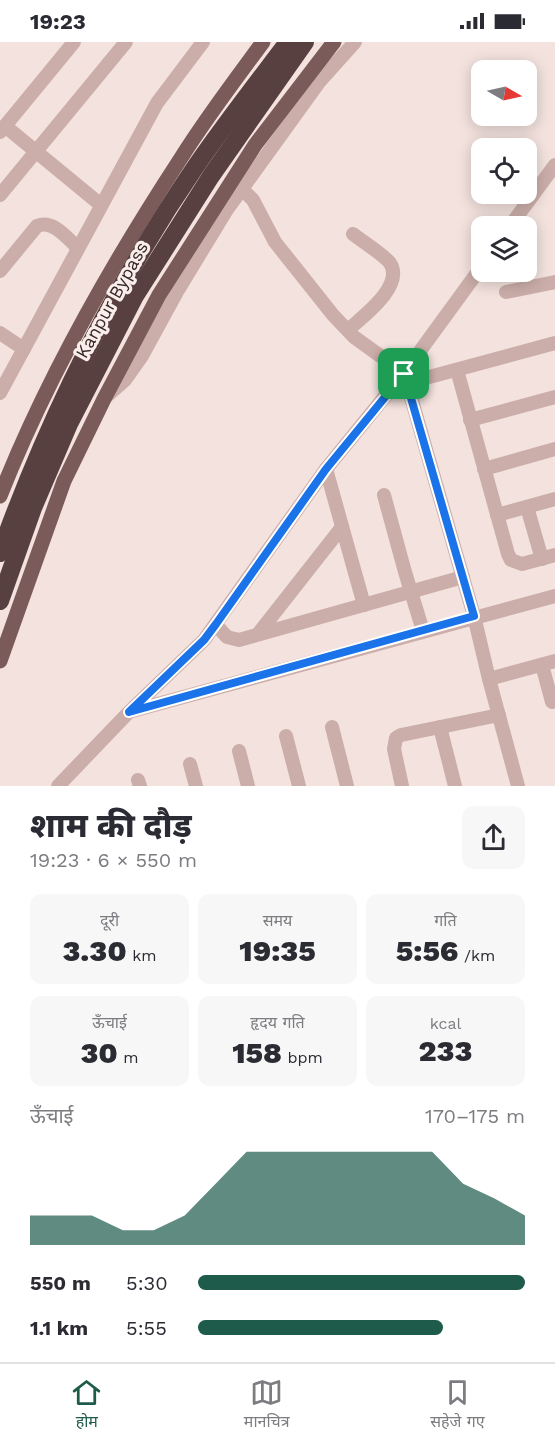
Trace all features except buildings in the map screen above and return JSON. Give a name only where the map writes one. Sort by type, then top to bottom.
[{"type":"highway","name":"Kanpur Bypass","points":[[0,553],[56,412],[123,282],[196,166],[288,42]]},
{"type":"highway","name":"Kanpur Bypass","points":[[0,601],[33,508],[69,424],[135,296],[211,176],[305,42]]},
{"type":"main road","points":[[0,496],[36,411],[116,260],[182,156],[262,42]]},
{"type":"main road","points":[[0,661],[64,481],[159,295],[255,145],[334,42]]},
{"type":"street","points":[[74,42],[3,129],[36,151],[101,206]]},
{"type":"street","points":[[0,195],[126,42]]},
{"type":"street","points":[[0,393],[157,103],[203,42]]},
{"type":"street","points":[[104,399],[125,380],[142,356],[205,245],[242,189],[320,81],[355,42]]},
{"type":"street","points":[[517,216],[555,165]]},
{"type":"street","points":[[242,189],[253,200],[275,242],[313,291],[348,330],[405,378],[474,616],[518,786]]},
{"type":"street","points":[[0,271],[37,226],[42,224],[47,223],[52,226],[78,248]]},
{"type":"street","points":[[348,330],[384,297],[392,276],[389,263],[353,234]]},
{"type":"street","points":[[58,786],[129,712],[204,640],[326,469],[405,378],[471,282]]},
{"type":"street","points":[[506,292],[555,282]]},
{"type":"street","points":[[0,333],[24,349]]},
{"type":"street","points":[[405,378],[457,370],[555,343]]},
{"type":"street","points":[[457,370],[508,554],[511,560],[522,564],[548,557],[527,507]]},
{"type":"street","points":[[470,420],[555,398]]},
{"type":"street","points":[[484,469],[555,449]]},
{"type":"street","points":[[326,469],[364,605]]},
{"type":"street","points":[[384,495],[423,631]]},
{"type":"street","points":[[497,515],[555,499]]},
{"type":"street","points":[[258,634],[342,527]]},
{"type":"street","points":[[216,624],[223,634],[232,639],[258,634],[463,577]]},
{"type":"street","points":[[129,712],[474,616],[555,596]]},
{"type":"street","points":[[489,679],[549,663],[554,705]]},
{"type":"street","points":[[402,786],[394,749],[396,738],[401,735],[499,715]]},
{"type":"street","points":[[332,727],[347,786]]},
{"type":"street","points":[[440,727],[452,785]]},
{"type":"street","points":[[286,736],[299,786]]},
{"type":"street","points":[[239,751],[248,786]]},
{"type":"street","points":[[190,764],[196,786]]},
{"type":"route","points":[[404,374],[474,616],[129,712],[204,640],[326,469],[404,374]]}]
